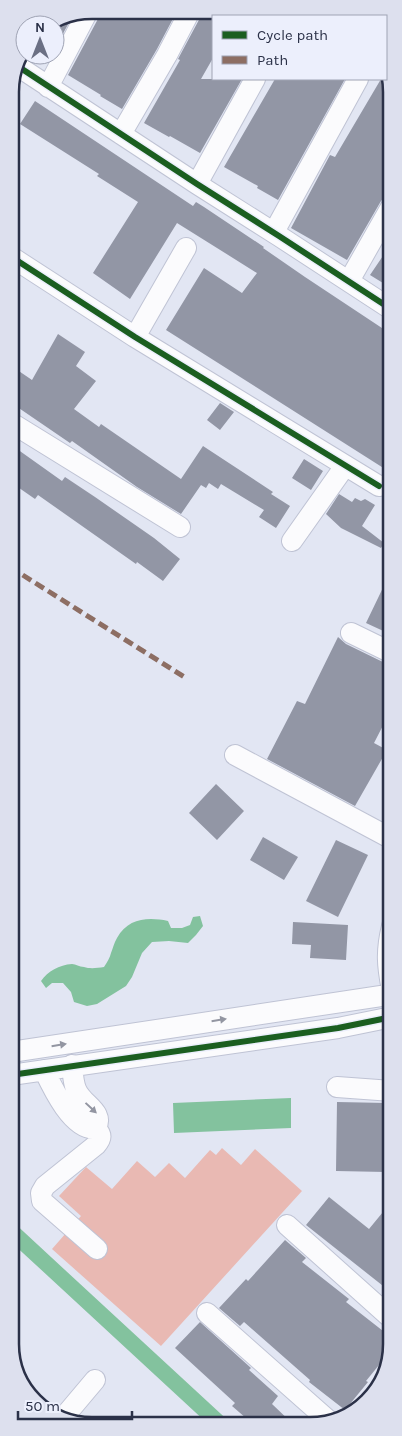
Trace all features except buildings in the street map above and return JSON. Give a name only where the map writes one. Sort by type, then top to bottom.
[{"type":"street","points":[[48,87],[84,19]]},
{"type":"street","points":[[122,134],[186,19]]},
{"type":"street","points":[[22,69],[383,303]]},
{"type":"street","points":[[197,184],[253,80]]},
{"type":"street","points":[[274,232],[357,80]]},
{"type":"street","points":[[350,281],[383,222]]},
{"type":"street","points":[[136,338],[186,248]]},
{"type":"street","points":[[19,262],[136,338],[379,486]]},
{"type":"street","points":[[19,428],[180,527]]},
{"type":"street","points":[[292,541],[345,466]]},
{"type":"street","points":[[351,633],[383,649]]},
{"type":"street","points":[[235,755],[383,834]]},
{"type":"street","points":[[19,1051],[383,996]]},
{"type":"street","points":[[19,1074],[293,1035],[383,1019]]},
{"type":"street","points":[[72,1065],[74,1087],[80,1097],[98,1114],[99,1119],[96,1128]]},
{"type":"street","points":[[44,1070],[54,1090],[70,1113],[86,1128],[96,1128]]},
{"type":"street","points":[[337,1087],[383,1090]]},
{"type":"street","points":[[96,1128],[102,1137],[96,1145],[45,1186],[41,1193],[42,1201],[97,1249]]},
{"type":"street","points":[[287,1225],[383,1311]]},
{"type":"street","points":[[207,1313],[324,1416]]},
{"type":"street","points":[[67,1413],[95,1380]]},
{"type":"shaded area","points":[[200,916],[203,926],[188,943],[152,942],[142,953],[126,986],[97,1004],[87,1006],[74,1002],[71,992],[63,983],[52,983],[46,988],[41,981],[50,971],[67,965],[73,964],[89,968],[104,967],[122,931],[139,920],[168,921],[171,928],[182,928],[190,925],[193,917]]},
{"type":"shaded area","points":[[291,1098],[291,1128],[174,1133],[173,1103]]},
{"type":"shaded area","points":[[222,1148],[241,1165],[255,1149],[302,1191],[161,1346],[52,1249],[81,1216],[59,1196],[86,1167],[112,1189],[137,1161],[155,1177],[169,1163],[185,1178],[210,1150],[216,1155]]},
{"type":"waterway","points":[[19,1238],[212,1417]]},
{"type":"marked path","points":[[19,573],[186,678]]},
{"type":"cycle path","points":[[22,69],[383,304]]},
{"type":"cycle path","points":[[19,262],[135,337],[379,486]]},
{"type":"cycle path","points":[[19,1074],[338,1028],[383,1019]]}]
